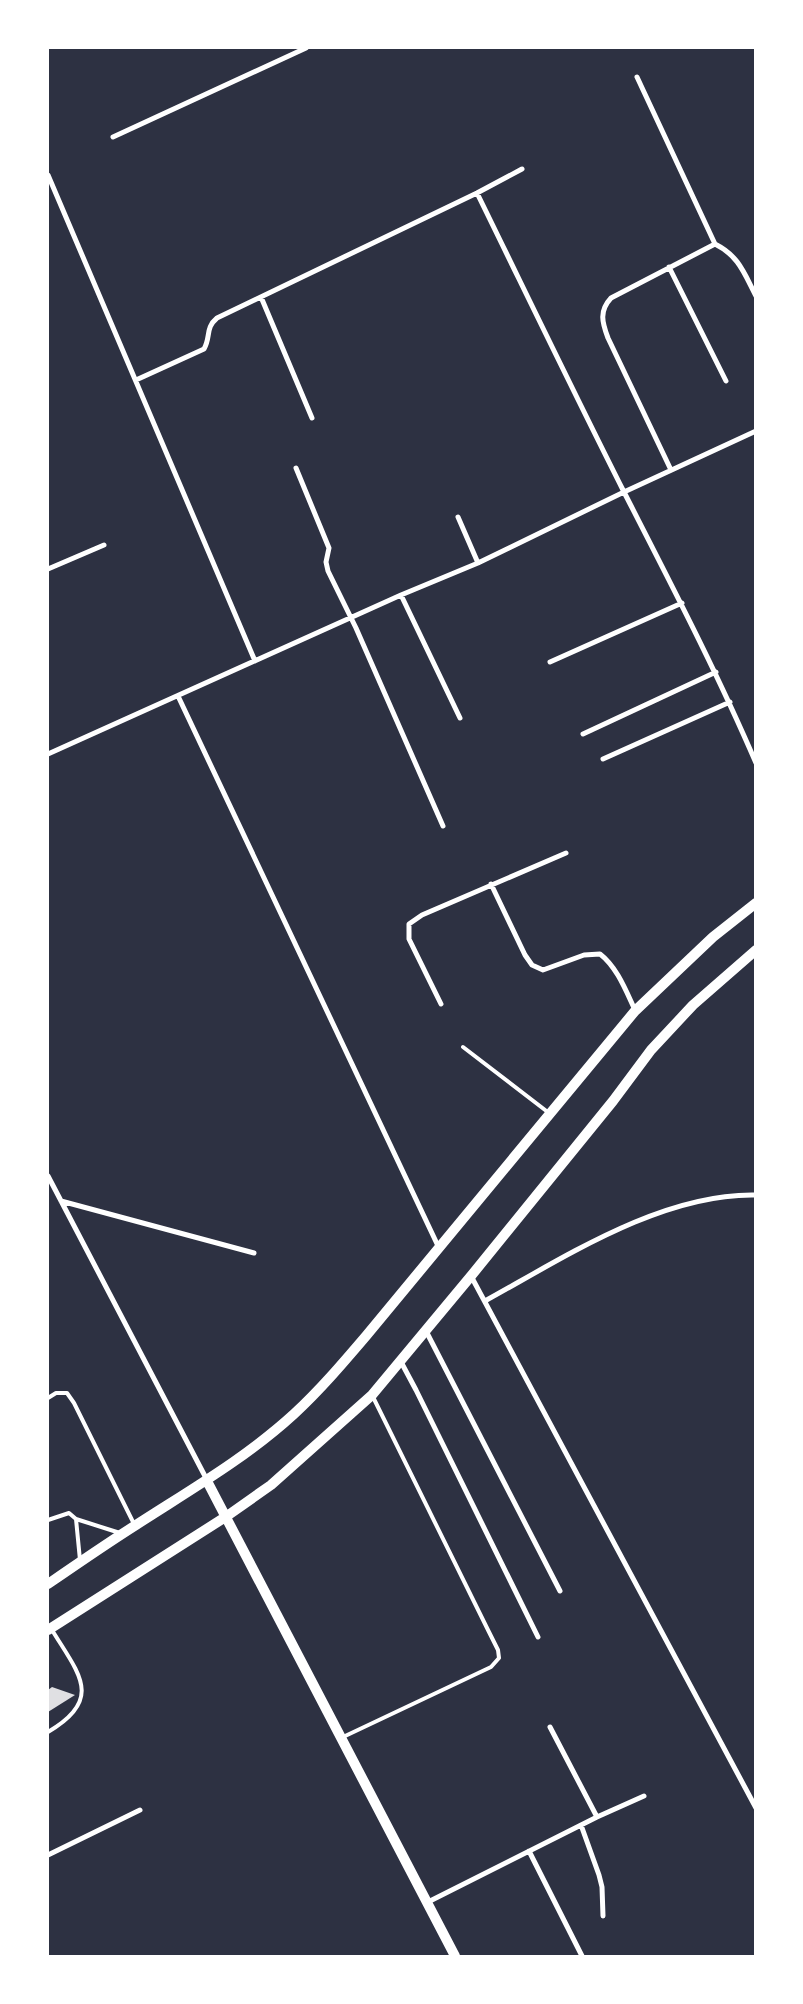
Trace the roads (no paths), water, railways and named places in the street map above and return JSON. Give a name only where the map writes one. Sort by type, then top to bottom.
[{"type":"main road","points":[[48,1584],[122,1534],[207,1481],[257,1444],[329,1380],[635,1011],[713,936],[756,903]]},
{"type":"main road","points":[[49,1628],[227,1516],[277,1480],[372,1395],[472,1276],[613,1101],[651,1050],[693,1005],[756,950]]},
{"type":"main road","points":[[207,1481],[227,1516],[340,1738],[455,1956]]},
{"type":"street","points":[[113,136],[306,48]]},
{"type":"street","points":[[637,77],[715,244],[728,250],[735,258],[744,271],[756,296]]},
{"type":"street","points":[[136,380],[204,348],[207,343],[211,323],[217,318],[477,194],[522,169]]},
{"type":"street","points":[[48,175],[255,661]]},
{"type":"street","points":[[477,194],[624,492],[716,672],[756,763]]},
{"type":"street","points":[[671,470],[608,338],[602,324],[602,313],[604,305],[612,298],[715,244]]},
{"type":"street","points":[[670,267],[726,381]]},
{"type":"street","points":[[260,297],[312,418]]},
{"type":"street","points":[[48,754],[401,595],[478,563],[624,492],[756,431]]},
{"type":"street","points":[[296,468],[329,548],[326,566],[444,826]]},
{"type":"street","points":[[458,517],[478,563]]},
{"type":"street","points":[[48,569],[104,545]]},
{"type":"street","points":[[401,595],[460,718]]},
{"type":"street","points":[[550,662],[682,603]]},
{"type":"street","points":[[583,734],[716,672]]},
{"type":"street","points":[[178,696],[440,1248]]},
{"type":"street","points":[[603,759],[730,702]]},
{"type":"street","points":[[441,1004],[409,938],[409,924],[422,915],[566,853]]},
{"type":"street","points":[[491,884],[525,955],[532,965],[543,970],[584,955],[600,954],[626,990],[635,1011]]},
{"type":"street","points":[[48,1176],[207,1481]]},
{"type":"street","points":[[485,1301],[590,1243],[660,1213],[705,1199],[756,1195]]},
{"type":"street","points":[[61,1201],[254,1253]]},
{"type":"street","points":[[472,1276],[754,1800],[756,1808]]},
{"type":"street","points":[[426,1331],[560,1591]]},
{"type":"street","points":[[400,1360],[538,1637]]},
{"type":"street","points":[[550,1727],[597,1817]]},
{"type":"street","points":[[428,1902],[597,1817],[644,1796]]},
{"type":"street","points":[[48,1855],[140,1810]]},
{"type":"street","points":[[581,1825],[599,1875],[602,1916]]},
{"type":"street","points":[[529,1851],[582,1956]]},
{"type":"lane","points":[[464,1047],[550,1114]]},
{"type":"lane","points":[[48,1398],[56,1393],[67,1393],[74,1403],[135,1526]]},
{"type":"lane","points":[[340,1738],[491,1667],[499,1658],[498,1650],[372,1395]]},
{"type":"lane","points":[[48,1520],[69,1513],[76,1519],[122,1534]]},
{"type":"lane","points":[[76,1519],[80,1562]]},
{"type":"lane","points":[[48,1732],[72,1713],[81,1702],[83,1694],[79,1675],[49,1628]]}]
